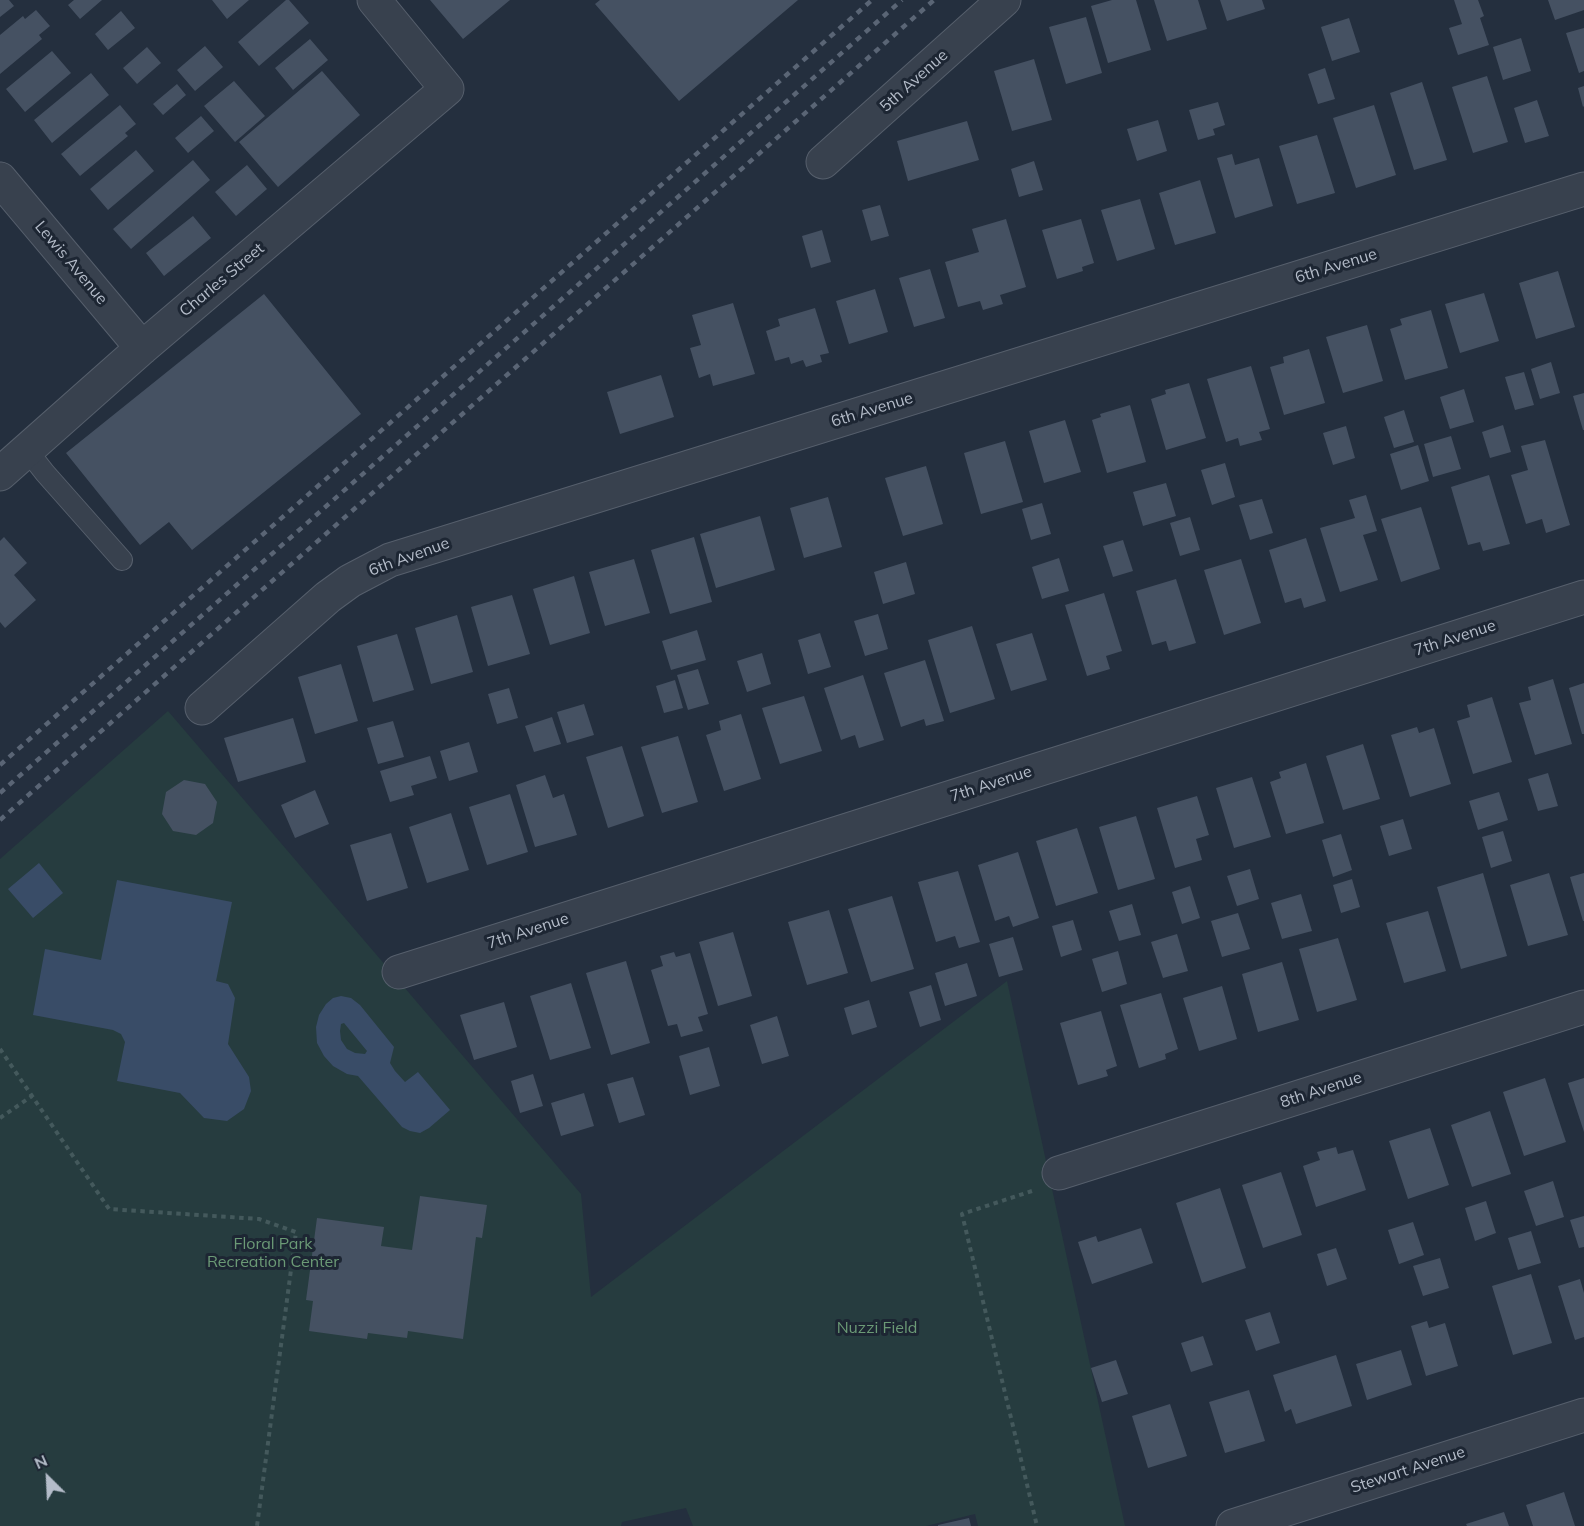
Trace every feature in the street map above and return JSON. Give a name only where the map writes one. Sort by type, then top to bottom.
[{"type":"street","name":"Charles Street","points":[[0,474],[142,348],[447,89],[374,0]]},
{"type":"street","name":"5th Avenue","points":[[823,162],[1004,0]]},
{"type":"street","name":"Lewis Avenue","points":[[0,179],[142,348]]},
{"type":"street","name":"6th Avenue","points":[[202,708],[328,597],[350,581],[390,560],[1584,189]]},
{"type":"street","name":"7th Avenue","points":[[399,972],[1584,597]]},
{"type":"street","name":"8th Avenue","points":[[1059,1173],[1584,1007]]},
{"type":"street","name":"Stewart Avenue","points":[[1233,1526],[1584,1414]]},
{"type":"lane","points":[[27,450],[122,560]]},
{"type":"path","points":[[0,1049],[109,1209],[259,1219],[296,1232],[257,1526]]},
{"type":"path","points":[[0,1118],[32,1096]]},
{"type":"path","points":[[1037,1526],[962,1214],[1043,1188],[1059,1173]]},
{"type":"green space","name":"Floral Park Recreation Center","points":[[168,711],[581,1194],[591,1297],[1007,981],[1125,1526],[978,1526],[975,1514],[926,1526],[693,1526],[686,1508],[622,1522],[621,1526],[0,1526],[0,859]]},
{"type":"water","points":[[39,863],[63,893],[33,918],[8,889]]},
{"type":"water","points":[[117,880],[232,902],[216,981],[228,984],[235,998],[228,1044],[249,1077],[251,1091],[244,1109],[227,1121],[204,1118],[180,1093],[117,1081],[125,1042],[121,1034],[113,1030],[33,1015],[45,949],[101,960]]},
{"type":"water","points":[[341,996],[351,998],[360,1005],[394,1047],[390,1063],[395,1071],[405,1082],[418,1072],[450,1110],[420,1133],[410,1131],[402,1127],[358,1076],[347,1074],[333,1066],[317,1043],[316,1027],[319,1015],[333,998]],"holes":[[[344,1023],[367,1051],[365,1054],[347,1049],[341,1040],[341,1024]]]},
{"type":"building","points":[[0,0],[9,0],[14,6],[0,17]]},
{"type":"building","points":[[74,0],[102,0],[80,19],[68,5]]},
{"type":"building","points":[[212,0],[249,0],[227,19]]},
{"type":"building","points":[[286,0],[289,0],[309,23],[259,66],[238,42]]},
{"type":"building","points":[[430,0],[510,0],[463,39]]},
{"type":"building","points":[[600,0],[798,0],[679,101],[595,4]]},
{"type":"building","points":[[1112,0],[1136,0],[1151,50],[1108,63],[1091,6]]},
{"type":"building","points":[[1154,0],[1198,0],[1207,29],[1167,41]]},
{"type":"building","points":[[1220,0],[1262,0],[1265,9],[1227,21]]},
{"type":"building","points":[[1454,0],[1478,0],[1484,16],[1480,18],[1489,45],[1458,55],[1449,28],[1462,24]]},
{"type":"building","points":[[1548,0],[1584,0],[1584,10],[1555,20]]},
{"type":"building","points":[[36,10],[50,26],[39,35],[42,39],[0,74],[0,35],[23,16],[25,19]]},
{"type":"building","points":[[121,11],[135,28],[108,50],[95,34]]},
{"type":"building","points":[[1086,17],[1102,73],[1066,84],[1049,27]]},
{"type":"building","points":[[1349,18],[1360,52],[1332,61],[1321,27]]},
{"type":"building","points":[[1584,28],[1584,71],[1579,73],[1566,33]]},
{"type":"building","points":[[1521,38],[1531,71],[1503,80],[1493,47]]},
{"type":"building","points":[[310,39],[328,60],[293,90],[275,68]]},
{"type":"building","points":[[205,46],[223,67],[195,91],[177,70]]},
{"type":"building","points":[[147,47],[161,63],[137,84],[123,68]]},
{"type":"building","points":[[52,51],[71,73],[25,112],[6,89]]},
{"type":"building","points":[[1034,59],[1052,120],[1012,131],[994,71]]},
{"type":"building","points":[[1325,68],[1335,99],[1318,104],[1308,74]]},
{"type":"building","points":[[322,71],[360,115],[278,187],[239,142]]},
{"type":"building","points":[[91,73],[109,95],[52,143],[34,120]]},
{"type":"building","points":[[1487,76],[1508,142],[1473,153],[1452,87]]},
{"type":"building","points":[[234,81],[265,116],[235,142],[204,106]]},
{"type":"building","points":[[1422,82],[1447,160],[1414,170],[1390,93]]},
{"type":"building","points":[[177,84],[186,95],[163,115],[153,104]]},
{"type":"building","points":[[1584,86],[1584,106],[1583,107],[1578,88]]},
{"type":"building","points":[[1537,100],[1549,136],[1525,143],[1514,108]]},
{"type":"building","points":[[1218,102],[1225,125],[1213,129],[1215,135],[1198,140],[1189,110]]},
{"type":"building","points":[[120,105],[136,124],[125,133],[128,136],[80,176],[61,154]]},
{"type":"building","points":[[1374,105],[1396,175],[1356,188],[1333,118]]},
{"type":"building","points":[[201,116],[214,131],[188,153],[175,138]]},
{"type":"building","points":[[1158,120],[1167,151],[1137,161],[1127,129]]},
{"type":"building","points":[[967,121],[979,160],[908,181],[897,141]]},
{"type":"building","points":[[1317,135],[1335,193],[1297,204],[1279,146]]},
{"type":"building","points":[[136,150],[154,171],[108,210],[90,189]]},
{"type":"building","points":[[1232,154],[1235,165],[1259,158],[1273,206],[1235,218],[1217,158]]},
{"type":"building","points":[[193,160],[210,180],[131,249],[113,229]]},
{"type":"building","points":[[1034,161],[1043,190],[1019,197],[1011,169]]},
{"type":"building","points":[[247,165],[267,189],[236,216],[215,192]]},
{"type":"building","points":[[1200,180],[1216,233],[1175,245],[1159,193]]},
{"type":"building","points":[[1140,199],[1155,249],[1117,261],[1101,210]]},
{"type":"building","points":[[880,205],[889,236],[871,241],[862,210]]},
{"type":"building","points":[[193,216],[211,238],[164,276],[146,253]]},
{"type":"building","points":[[1006,219],[1026,287],[1000,295],[1003,304],[983,310],[980,301],[958,307],[945,262],[979,252],[972,229]]},
{"type":"building","points":[[1081,219],[1094,263],[1082,267],[1083,271],[1057,279],[1042,230]]},
{"type":"building","points":[[822,230],[831,262],[811,268],[802,236]]},
{"type":"building","points":[[930,269],[945,318],[914,327],[899,278]]},
{"type":"building","points":[[1558,271],[1575,327],[1536,339],[1519,283]]},
{"type":"building","points":[[875,289],[888,332],[849,344],[836,301]]},
{"type":"building","points":[[1484,293],[1499,341],[1460,353],[1445,304]]},
{"type":"building","points":[[264,294],[361,414],[192,550],[169,522],[140,545],[66,453]]},
{"type":"building","points":[[733,303],[755,374],[713,386],[710,374],[699,378],[690,348],[701,345],[692,315]]},
{"type":"building","points":[[815,308],[829,353],[820,355],[822,362],[806,367],[803,360],[791,364],[789,357],[775,361],[766,331],[780,326],[778,319]]},
{"type":"building","points":[[1431,310],[1448,368],[1405,380],[1390,329],[1402,325],[1400,319]]},
{"type":"building","points":[[1367,325],[1383,381],[1343,393],[1326,337]]},
{"type":"building","points":[[1309,349],[1325,403],[1284,415],[1270,367],[1284,363],[1283,357]]},
{"type":"building","points":[[1551,362],[1560,393],[1540,399],[1531,369]]},
{"type":"building","points":[[1251,366],[1270,429],[1259,432],[1262,440],[1240,446],[1238,438],[1226,442],[1207,379]]},
{"type":"building","points":[[1524,372],[1534,405],[1515,410],[1505,377]]},
{"type":"building","points":[[661,375],[674,417],[620,434],[607,392]]},
{"type":"building","points":[[1189,383],[1206,438],[1166,450],[1151,399],[1166,394],[1165,390]]},
{"type":"building","points":[[1464,389],[1474,422],[1450,429],[1440,397]]},
{"type":"building","points":[[1584,393],[1584,430],[1583,430],[1573,396]]},
{"type":"building","points":[[1130,405],[1146,462],[1107,473],[1092,420],[1101,417],[1100,414]]},
{"type":"building","points":[[1404,410],[1414,442],[1394,448],[1384,417]]},
{"type":"building","points":[[1065,420],[1081,472],[1044,483],[1029,431]]},
{"type":"building","points":[[1503,425],[1511,452],[1490,458],[1482,432]]},
{"type":"building","points":[[1346,426],[1355,458],[1333,465],[1323,433]]},
{"type":"building","points":[[1451,436],[1461,469],[1433,477],[1424,444]]},
{"type":"building","points":[[1545,440],[1570,525],[1546,533],[1542,519],[1526,524],[1511,475],[1528,470],[1521,446]]},
{"type":"building","points":[[1005,441],[1023,502],[981,514],[964,453]]},
{"type":"building","points":[[1418,445],[1429,481],[1401,490],[1390,454]]},
{"type":"building","points":[[1225,463],[1235,497],[1212,505],[1201,470]]},
{"type":"building","points":[[926,466],[943,524],[903,536],[885,478]]},
{"type":"building","points":[[1489,475],[1510,544],[1483,551],[1480,542],[1468,545],[1451,487]]},
{"type":"building","points":[[1166,483],[1176,516],[1143,526],[1133,492]]},
{"type":"building","points":[[1366,495],[1377,531],[1363,535],[1378,580],[1340,592],[1320,528],[1355,518],[1349,500]]},
{"type":"building","points":[[828,497],[842,547],[804,558],[790,508]]},
{"type":"building","points":[[1262,499],[1273,533],[1250,540],[1239,505]]},
{"type":"building","points":[[1042,503],[1051,534],[1031,540],[1022,509]]},
{"type":"building","points":[[1421,507],[1440,569],[1401,582],[1381,519]]},
{"type":"building","points":[[760,516],[775,570],[716,588],[700,534]]},
{"type":"building","points":[[1190,517],[1200,550],[1180,556],[1170,523]]},
{"type":"building","points":[[4,537],[27,563],[14,575],[36,600],[5,628],[0,622],[0,541]]},
{"type":"building","points":[[694,537],[712,602],[670,614],[651,550]]},
{"type":"building","points":[[1306,538],[1326,601],[1304,608],[1301,598],[1285,603],[1269,550]]},
{"type":"building","points":[[1123,540],[1133,571],[1113,577],[1103,546]]},
{"type":"building","points":[[1059,558],[1069,591],[1042,599],[1032,567]]},
{"type":"building","points":[[634,559],[650,613],[605,626],[589,572]]},
{"type":"building","points":[[1241,559],[1261,623],[1224,635],[1204,570]]},
{"type":"building","points":[[906,562],[915,594],[883,604],[874,572]]},
{"type":"building","points":[[574,576],[590,633],[550,645],[533,589]]},
{"type":"building","points":[[1176,579],[1196,643],[1169,651],[1166,641],[1152,645],[1136,591]]},
{"type":"building","points":[[1104,593],[1122,651],[1106,656],[1110,669],[1087,676],[1065,605]]},
{"type":"building","points":[[512,595],[530,654],[488,666],[471,607]]},
{"type":"building","points":[[878,614],[888,649],[865,656],[854,621]]},
{"type":"building","points":[[457,615],[473,672],[431,684],[415,628]]},
{"type":"building","points":[[972,626],[995,699],[950,713],[928,640]]},
{"type":"building","points":[[697,630],[706,660],[671,670],[662,641]]},
{"type":"building","points":[[820,633],[831,667],[808,674],[798,640]]},
{"type":"building","points":[[1032,633],[1047,680],[1011,691],[996,644]]},
{"type":"building","points":[[397,634],[414,690],[373,702],[357,646]]},
{"type":"building","points":[[762,653],[771,684],[747,692],[737,661]]},
{"type":"building","points":[[925,660],[944,721],[926,726],[924,719],[901,727],[884,673]]},
{"type":"building","points":[[341,664],[358,721],[315,734],[298,677]]},
{"type":"building","points":[[698,669],[709,704],[688,710],[677,675]]},
{"type":"building","points":[[863,675],[884,740],[859,748],[855,735],[841,740],[824,688]]},
{"type":"building","points":[[1553,679],[1572,744],[1535,755],[1519,703],[1531,700],[1528,687]]},
{"type":"building","points":[[675,680],[683,708],[664,713],[656,686]]},
{"type":"building","points":[[1584,683],[1584,734],[1582,734],[1569,688]]},
{"type":"building","points":[[509,688],[518,718],[497,724],[488,694]]},
{"type":"building","points":[[804,696],[822,751],[780,764],[762,708]]},
{"type":"building","points":[[1492,697],[1512,762],[1473,774],[1457,721],[1470,717],[1467,705]]},
{"type":"building","points":[[584,704],[594,735],[567,743],[557,712]]},
{"type":"building","points":[[741,714],[761,779],[724,791],[706,735],[721,730],[719,721]]},
{"type":"building","points":[[552,717],[561,744],[534,752],[525,726]]},
{"type":"building","points":[[293,718],[306,762],[238,782],[224,738]]},
{"type":"building","points":[[393,721],[404,757],[378,764],[367,728]]},
{"type":"building","points":[[1417,727],[1419,733],[1434,728],[1451,784],[1410,797],[1391,735]]},
{"type":"building","points":[[678,736],[698,802],[662,813],[641,747]]},
{"type":"building","points":[[469,742],[478,772],[449,781],[440,751]]},
{"type":"building","points":[[1363,744],[1380,799],[1343,810],[1326,756]]},
{"type":"building","points":[[622,746],[644,816],[608,828],[586,757]]},
{"type":"building","points":[[430,756],[437,778],[411,786],[414,795],[390,802],[380,771]]},
{"type":"building","points":[[1306,763],[1324,823],[1286,834],[1270,782],[1281,778],[1279,772]]},
{"type":"building","points":[[1548,773],[1558,806],[1538,811],[1528,779]]},
{"type":"building","points":[[545,775],[553,798],[564,794],[577,835],[535,847],[516,785]]},
{"type":"building","points":[[1252,777],[1271,837],[1234,848],[1216,788]]},
{"type":"building","points":[[184,780],[205,784],[217,802],[213,823],[196,835],[173,831],[162,814],[166,792]]},
{"type":"building","points":[[315,790],[329,824],[295,838],[281,805]]},
{"type":"building","points":[[1499,792],[1508,820],[1478,830],[1469,801]]},
{"type":"building","points":[[510,794],[528,852],[487,865],[469,807]]},
{"type":"building","points":[[1197,796],[1209,835],[1196,839],[1202,860],[1175,868],[1157,808]]},
{"type":"building","points":[[451,813],[469,870],[427,883],[409,827]]},
{"type":"building","points":[[1136,816],[1155,879],[1118,890],[1099,827]]},
{"type":"building","points":[[1403,819],[1412,849],[1389,856],[1380,826]]},
{"type":"building","points":[[1077,828],[1098,893],[1056,906],[1036,841]]},
{"type":"building","points":[[1503,831],[1512,861],[1491,868],[1482,837]]},
{"type":"building","points":[[391,833],[408,888],[367,901],[350,845]]},
{"type":"building","points":[[1341,834],[1352,870],[1333,877],[1322,840]]},
{"type":"building","points":[[1018,852],[1039,918],[1013,927],[1009,916],[995,921],[978,865]]},
{"type":"building","points":[[1250,869],[1259,899],[1237,906],[1227,876]]},
{"type":"building","points":[[958,871],[980,942],[959,948],[955,936],[936,942],[918,882]]},
{"type":"building","points":[[1483,873],[1507,956],[1461,969],[1437,887]]},
{"type":"building","points":[[1549,873],[1568,935],[1528,946],[1510,885]]},
{"type":"building","points":[[1584,873],[1584,921],[1583,921],[1570,877]]},
{"type":"building","points":[[1352,879],[1360,907],[1341,913],[1333,885]]},
{"type":"building","points":[[1190,886],[1200,918],[1182,924],[1172,892]]},
{"type":"building","points":[[1301,894],[1312,931],[1282,939],[1271,903]]},
{"type":"building","points":[[892,896],[914,969],[871,982],[848,909]]},
{"type":"building","points":[[1132,904],[1141,935],[1119,941],[1109,911]]},
{"type":"building","points":[[829,910],[848,973],[807,985],[788,922]]},
{"type":"building","points":[[1428,911],[1446,971],[1404,983],[1386,923]]},
{"type":"building","points":[[1238,913],[1250,949],[1222,957],[1211,921]]},
{"type":"building","points":[[1073,920],[1082,950],[1061,957],[1052,926]]},
{"type":"building","points":[[733,932],[752,996],[718,1006],[699,942]]},
{"type":"building","points":[[1177,934],[1188,971],[1163,978],[1151,942]]},
{"type":"building","points":[[1013,937],[1023,970],[999,977],[989,944]]},
{"type":"building","points":[[1338,938],[1357,1000],[1317,1012],[1299,949]]},
{"type":"building","points":[[1118,951],[1127,984],[1102,992],[1092,959]]},
{"type":"building","points":[[674,952],[676,957],[690,953],[708,1014],[698,1017],[703,1031],[681,1037],[677,1024],[668,1026],[651,970],[663,966],[660,956]]},
{"type":"building","points":[[626,961],[650,1043],[611,1055],[586,973]]},
{"type":"building","points":[[1282,962],[1299,1020],[1258,1032],[1242,974]]},
{"type":"building","points":[[967,963],[977,996],[945,1006],[935,973]]},
{"type":"building","points":[[571,983],[591,1048],[550,1060],[530,996]]},
{"type":"building","points":[[931,985],[941,1020],[920,1027],[909,992]]},
{"type":"building","points":[[1222,986],[1237,1039],[1199,1051],[1183,998]]},
{"type":"building","points":[[1161,993],[1178,1049],[1165,1054],[1166,1059],[1139,1068],[1120,1005]]},
{"type":"building","points":[[869,1000],[877,1027],[852,1035],[844,1008]]},
{"type":"building","points":[[504,1002],[517,1047],[474,1060],[460,1015]]},
{"type":"building","points":[[1101,1011],[1117,1066],[1106,1070],[1108,1076],[1078,1085],[1060,1023]]},
{"type":"building","points":[[777,1016],[789,1056],[762,1064],[750,1025]]},
{"type":"building","points":[[709,1047],[720,1086],[690,1095],[679,1056]]},
{"type":"building","points":[[533,1074],[543,1106],[520,1113],[511,1081]]},
{"type":"building","points":[[633,1077],[645,1115],[619,1123],[607,1084]]},
{"type":"building","points":[[1545,1078],[1566,1142],[1524,1156],[1503,1092]]},
{"type":"building","points":[[1584,1078],[1584,1132],[1568,1083]]},
{"type":"building","points":[[584,1093],[594,1126],[561,1136],[551,1103]]},
{"type":"building","points":[[1490,1111],[1511,1174],[1472,1187],[1451,1125]]},
{"type":"building","points":[[1430,1128],[1449,1185],[1408,1199],[1389,1141]]},
{"type":"building","points":[[1336,1147],[1338,1154],[1353,1150],[1366,1190],[1316,1207],[1303,1166],[1320,1160],[1317,1152]]},
{"type":"building","points":[[1281,1172],[1302,1235],[1263,1248],[1242,1185]]},
{"type":"building","points":[[1553,1181],[1564,1217],[1536,1226],[1524,1191]]},
{"type":"building","points":[[1220,1188],[1246,1268],[1202,1283],[1176,1203]]},
{"type":"building","points":[[420,1196],[487,1205],[482,1238],[476,1237],[463,1339],[408,1331],[407,1338],[368,1333],[367,1339],[309,1331],[313,1301],[306,1300],[317,1218],[384,1227],[381,1246],[412,1250]]},
{"type":"building","points":[[1486,1201],[1496,1233],[1475,1241],[1465,1208]]},
{"type":"building","points":[[1584,1216],[1584,1247],[1579,1248],[1570,1220]]},
{"type":"building","points":[[1413,1222],[1424,1255],[1399,1264],[1388,1230]]},
{"type":"building","points":[[1141,1228],[1153,1263],[1092,1284],[1078,1242],[1096,1236],[1098,1242]]},
{"type":"building","points":[[1531,1231],[1541,1263],[1518,1270],[1508,1238]]},
{"type":"building","points":[[1336,1248],[1347,1279],[1327,1286],[1317,1254]]},
{"type":"building","points":[[1440,1258],[1449,1288],[1423,1296],[1413,1266]]},
{"type":"building","points":[[1531,1274],[1552,1343],[1513,1355],[1492,1286]]},
{"type":"building","points":[[1580,1279],[1584,1293],[1584,1337],[1575,1340],[1558,1286]]},
{"type":"building","points":[[1270,1312],[1280,1343],[1256,1351],[1245,1320]]},
{"type":"building","points":[[1427,1321],[1429,1328],[1445,1323],[1458,1366],[1426,1376],[1411,1326]]},
{"type":"building","points":[[1203,1336],[1213,1365],[1191,1372],[1181,1343]]},
{"type":"building","points":[[1401,1350],[1412,1385],[1367,1400],[1356,1364]]},
{"type":"building","points":[[1336,1355],[1352,1406],[1296,1424],[1291,1409],[1285,1412],[1273,1375]]},
{"type":"building","points":[[1116,1360],[1128,1394],[1102,1402],[1091,1368]]},
{"type":"building","points":[[1249,1390],[1265,1441],[1225,1453],[1209,1402]]},
{"type":"building","points":[[1170,1404],[1187,1456],[1148,1468],[1132,1416]]},
{"type":"building","points":[[1564,1492],[1575,1526],[1533,1526],[1526,1505]]},
{"type":"building","points":[[1504,1512],[1509,1526],[1467,1526],[1466,1524]]},
{"type":"building","points":[[969,1518],[971,1526],[938,1526],[938,1525]]},
{"type":"railway","points":[[0,765],[872,0]]},
{"type":"railway","points":[[0,793],[902,0]]},
{"type":"railway","points":[[0,820],[934,0]]},
{"type":"park label","name":"Nuzzi Field","points":[[877,1328]]}]
